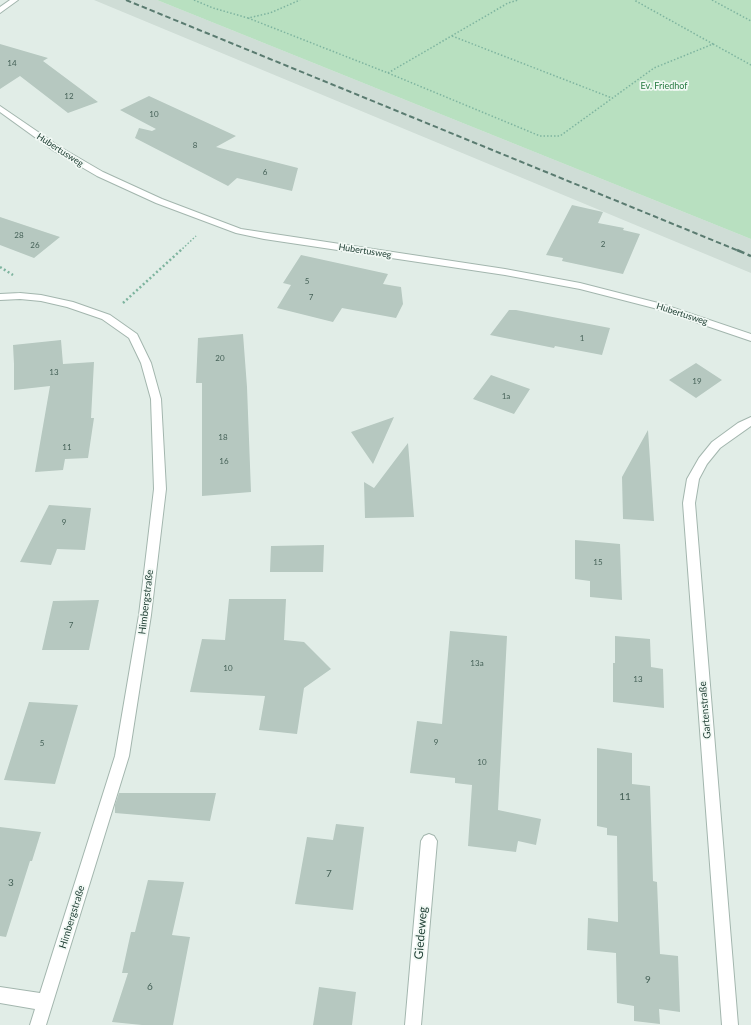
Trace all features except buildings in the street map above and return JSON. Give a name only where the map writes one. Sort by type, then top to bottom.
[{"type":"street","points":[[0,11],[14,0]]},
{"type":"street","name":"Hubertusweg","points":[[0,108],[57,149],[100,174],[159,201],[239,231],[505,272],[580,286],[658,306],[751,338]]},
{"type":"street","name":"Himbergstraße","points":[[0,297],[20,296],[41,298],[68,304],[106,317],[133,336],[146,363],[156,399],[160,488],[145,616],[122,756],[38,1025]]},
{"type":"street","name":"Gartenstraße","points":[[730,1025],[689,503],[693,479],[703,461],[716,445],[751,421]]},
{"type":"street","name":"Giedeweg","points":[[414,1025],[429,841]]},
{"type":"street","points":[[0,995],[45,1002]]},
{"type":"path","points":[[194,0],[212,8],[248,18],[388,73],[540,136],[560,136],[654,68],[713,44]]},
{"type":"path","points":[[248,18],[259,17],[300,0]]},
{"type":"path","points":[[388,73],[508,3],[518,0]]},
{"type":"path","points":[[634,0],[751,65]]},
{"type":"path","points":[[712,0],[751,21]]},
{"type":"path","points":[[452,36],[613,98]]},
{"type":"path","points":[[106,317],[192,240]]},
{"type":"shaded area","points":[[94,0],[157,0],[751,239],[751,273]]},
{"type":"green space","name":"Ev. Friedhof","points":[[157,0],[751,0],[751,239]]},
{"type":"railway","points":[[126,0],[739,251]]},
{"type":"railway","points":[[737,250],[751,256]]}]
